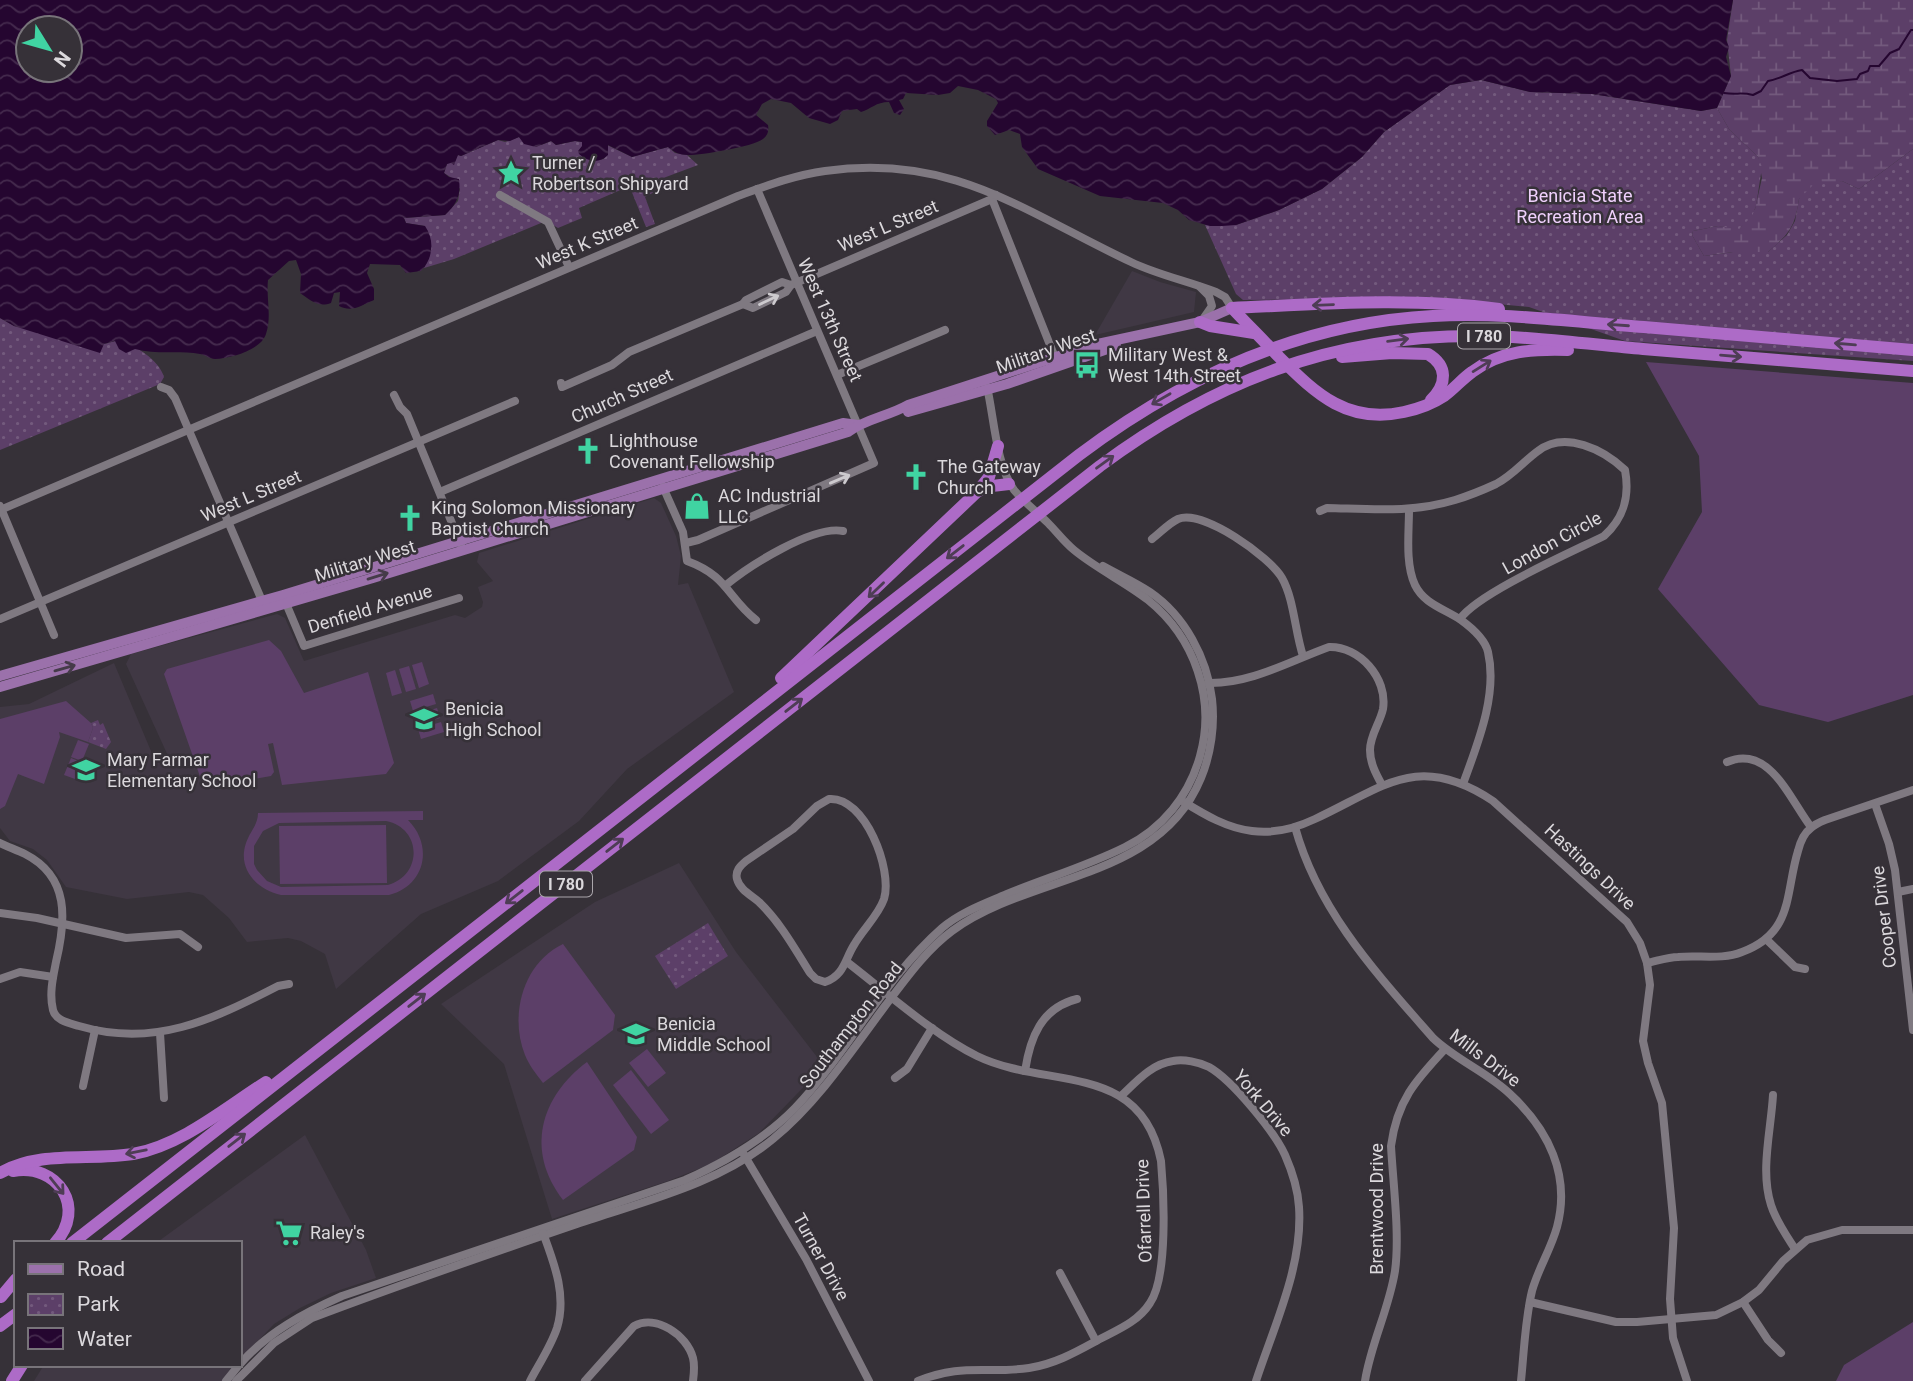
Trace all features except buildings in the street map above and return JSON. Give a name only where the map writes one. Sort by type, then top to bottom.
[{"type":"highway","points":[[1232,309],[1382,303],[1454,304],[1522,312],[1562,321]]},
{"type":"highway","points":[[1232,309],[1305,384],[1326,400],[1347,410],[1386,415],[1426,405],[1446,394],[1488,362],[1507,354],[1552,349],[1644,354],[1663,350]]},
{"type":"highway","name":"I 780","points":[[75,1241],[1034,490],[1115,428],[1194,381],[1244,358],[1295,341],[1366,324],[1433,316],[1481,315],[1913,350]]},
{"type":"highway","points":[[1200,322],[1256,334]]},
{"type":"highway","name":"I 780","points":[[110,1241],[1107,460],[1160,424],[1221,391],[1307,359],[1370,344],[1441,337],[1518,338],[1913,371]]},
{"type":"highway","points":[[1307,359],[1428,354],[1442,366],[1444,375],[1440,391],[1426,405]]},
{"type":"highway","points":[[703,749],[833,631],[978,491],[989,477],[998,446]]},
{"type":"highway","points":[[978,491],[1009,484]]},
{"type":"highway","points":[[0,1175],[14,1165],[41,1159],[112,1156],[151,1149],[182,1135],[323,1046]]},
{"type":"highway","points":[[122,1241],[201,1168]]},
{"type":"highway","points":[[0,1175],[32,1170],[52,1178],[61,1188],[68,1204],[69,1215],[67,1226],[56,1241]]},
{"type":"highway","points":[[0,1297],[14,1281]]},
{"type":"main road","name":"Military West","points":[[0,676],[285,599],[663,485],[843,423],[858,425],[893,414],[910,412],[1057,362],[1159,337],[1168,330],[1200,322],[1232,309]]},
{"type":"main road","name":"Military West","points":[[0,687],[264,605]]},
{"type":"street","name":"West K Street","points":[[0,509],[757,189],[825,170],[897,167],[958,180],[1143,268],[1198,285],[1223,296],[1232,309]]},
{"type":"street","name":"West 13th Street","points":[[686,543],[742,522],[874,463],[837,375],[793,284],[757,189]]},
{"type":"street","points":[[500,195],[548,222],[569,267]]},
{"type":"street","name":"West L Street","points":[[561,383],[562,387],[612,365],[629,352],[743,304],[753,307],[786,292],[793,284],[994,197]]},
{"type":"street","points":[[994,197],[1057,362]]},
{"type":"street","points":[[1198,285],[1209,296],[1212,306],[1200,322]]},
{"type":"street","points":[[837,375],[945,330]]},
{"type":"street","name":"Church Street","points":[[440,492],[817,331]]},
{"type":"street","name":"Southampton Road","points":[[236,1381],[274,1343],[312,1318],[685,1180],[744,1154],[800,1102],[890,994],[915,955],[957,916],[1128,846],[1185,803],[1204,770],[1209,752],[1213,710],[1197,647],[1164,604],[1151,593],[1073,549],[1028,507],[1009,484],[998,446],[987,385]]},
{"type":"street","points":[[161,387],[173,394],[264,605]]},
{"type":"street","points":[[394,395],[407,414],[461,545]]},
{"type":"street","name":"West L Street","points":[[0,619],[41,604],[514,401]]},
{"type":"street","name":"London Circle","points":[[1320,511],[1327,508],[1409,510],[1456,499],[1497,484],[1549,444],[1568,442],[1591,448],[1625,470],[1627,481],[1624,510],[1617,524],[1604,536],[1507,585],[1472,607],[1460,619]]},
{"type":"street","points":[[663,485],[686,543],[687,561],[711,572],[756,620]]},
{"type":"street","points":[[0,509],[54,635]]},
{"type":"street","points":[[1409,510],[1409,548],[1412,577],[1416,587],[1424,598],[1460,619],[1480,635],[1488,651],[1490,676],[1486,713],[1463,784]]},
{"type":"street","points":[[1152,539],[1179,519],[1190,518],[1210,523],[1265,558],[1277,570],[1286,587],[1303,656]]},
{"type":"street","points":[[726,585],[757,562],[799,542],[825,531],[843,531]]},
{"type":"street","name":"Denfield Avenue","points":[[285,599],[304,646],[459,598]]},
{"type":"street","points":[[1206,683],[1260,675],[1329,647],[1347,649],[1360,656],[1376,677],[1383,702],[1371,739],[1370,752],[1382,785]]},
{"type":"street","points":[[1727,762],[1743,758],[1764,765],[1779,779],[1811,827]]},
{"type":"street","name":"Hastings Drive","points":[[1185,803],[1223,824],[1253,831],[1295,827],[1382,785],[1418,776],[1440,777],[1463,784],[1493,801],[1620,915],[1640,943],[1647,963],[1650,994],[1643,1041],[1662,1103],[1674,1228],[1671,1320],[1676,1353],[1687,1381]]},
{"type":"street","points":[[1647,963],[1676,957],[1729,956],[1766,939],[1782,920],[1788,906],[1798,850],[1811,827],[1913,790]]},
{"type":"street","points":[[830,799],[845,803],[861,818],[882,857],[887,875],[883,900],[855,943],[847,962],[831,980],[825,982],[816,979],[761,904],[741,888],[736,874],[746,861],[793,829],[817,806],[830,799]]},
{"type":"street","name":"Cooper Drive","points":[[1875,804],[1892,855],[1910,972],[1913,1030]]},
{"type":"street","name":"Mills Drive","points":[[1295,827],[1303,855],[1333,915],[1404,1004],[1445,1049],[1511,1095],[1539,1127],[1559,1166],[1561,1209],[1557,1228],[1536,1279],[1530,1302],[1521,1381]]},
{"type":"street","points":[[0,843],[33,859],[49,875],[61,897],[63,924],[52,998],[54,1014],[67,1022],[95,1030],[127,1034],[160,1033],[206,1021],[278,986],[289,984]]},
{"type":"street","points":[[1898,892],[1913,889]]},
{"type":"street","points":[[0,913],[126,938],[180,934],[198,947]]},
{"type":"street","points":[[1766,939],[1795,967],[1805,969]]},
{"type":"street","name":"Ofarrell Drive","points":[[847,962],[932,1028],[977,1056],[1004,1067],[1092,1083],[1121,1096],[1142,1114],[1153,1133],[1159,1152],[1162,1267],[1155,1296],[1143,1312],[1128,1324],[1071,1355],[1042,1365],[1012,1369],[965,1369],[918,1381]]},
{"type":"street","points":[[0,979],[20,972],[53,977]]},
{"type":"street","points":[[1025,1071],[1030,1044],[1038,1026],[1058,1006],[1077,999]]},
{"type":"street","points":[[895,1079],[907,1069],[932,1028]]},
{"type":"street","points":[[83,1086],[95,1030]]},
{"type":"street","points":[[160,1033],[164,1098]]},
{"type":"street","name":"Brentwood Drive","points":[[1365,1381],[1372,1348],[1391,1291],[1396,1259],[1391,1146],[1393,1130],[1402,1102],[1445,1049]]},
{"type":"street","name":"York Drive","points":[[1121,1096],[1149,1070],[1162,1063],[1174,1060],[1208,1066],[1230,1085],[1262,1120],[1285,1155],[1299,1205],[1298,1244],[1290,1278],[1256,1381]]},
{"type":"street","points":[[1773,1095],[1766,1171],[1768,1197],[1778,1222],[1795,1249]]},
{"type":"street","name":"Turner Drive","points":[[744,1154],[806,1259],[869,1381]]},
{"type":"street","points":[[1530,1302],[1604,1320],[1637,1322],[1716,1315],[1743,1302],[1759,1290],[1795,1249],[1807,1240],[1842,1230],[1913,1230]]},
{"type":"street","points":[[530,1381],[550,1345],[560,1312],[558,1275],[543,1232]]},
{"type":"street","name":"Southampton Road","points":[[242,1362],[269,1337],[308,1311],[342,1296],[543,1232]]},
{"type":"street","points":[[1060,1273],[1096,1341]]},
{"type":"street","points":[[1743,1302],[1768,1340],[1781,1353]]},
{"type":"street","points":[[585,1381],[634,1326],[661,1324],[685,1342],[693,1356],[693,1381]]},
{"type":"street","name":"Southampton Road","points":[[226,1381],[237,1367]]},
{"type":"shaded area","points":[[1132,271],[1196,292],[1194,312],[1095,335]]},
{"type":"shaded area","name":"Benicia High School","points":[[654,498],[661,503],[676,536],[681,556],[678,585],[688,583],[734,692],[627,769],[579,821],[498,881],[421,914],[336,989],[325,954],[301,941],[288,938],[247,942],[229,918],[203,895],[189,892],[127,899],[66,887],[47,860],[33,849],[10,841],[0,828],[0,707],[29,704],[114,663],[156,763],[169,758],[126,664],[131,654],[277,614],[285,618],[304,661],[455,615],[465,618],[482,607],[478,587],[493,581],[477,562],[479,553]]},
{"type":"shaded area","name":"Benicia Middle School","points":[[679,863],[736,952],[824,1066],[759,1133],[711,1164],[552,1219],[504,1064],[441,1004],[595,902]]},
{"type":"shaded area","points":[[305,1135],[366,1250],[376,1278],[331,1293],[300,1308],[274,1324],[242,1358],[242,1241],[159,1241]]},
{"type":"shaded area","points":[[43,1367],[233,1367],[222,1381],[34,1381]]},
{"type":"green space","points":[[1733,0],[1913,0],[1913,149],[1859,189],[1842,181],[1799,199],[1790,229],[1768,252],[1733,252],[1704,256],[1692,235],[1693,231],[1718,226],[1740,228],[1755,209],[1762,178],[1758,157],[1729,129],[1717,108],[1731,76],[1727,40]]},
{"type":"green space","name":"Benicia State Recreation Area","points":[[1481,80],[1530,92],[1592,94],[1701,111],[1717,108],[1729,129],[1758,157],[1762,167],[1756,206],[1752,216],[1739,229],[1718,226],[1693,231],[1692,235],[1704,256],[1733,252],[1768,252],[1787,235],[1795,221],[1799,199],[1812,186],[1842,181],[1859,189],[1913,149],[1913,361],[1625,341],[1529,307],[1435,298],[1243,300],[1236,294],[1205,225],[1236,225],[1279,210],[1322,189],[1362,157],[1384,132],[1450,85]]},
{"type":"green space","points":[[519,137],[534,146],[551,141],[556,145],[582,142],[591,161],[604,159],[607,145],[632,157],[668,147],[675,153],[687,155],[698,165],[658,180],[660,189],[645,197],[655,224],[646,227],[631,190],[625,188],[579,208],[582,218],[558,228],[548,222],[541,223],[454,259],[424,268],[430,255],[425,226],[406,223],[404,218],[445,215],[458,201],[460,189],[452,178],[444,173],[447,164],[458,155],[498,140],[505,142]]},
{"type":"green space","points":[[0,318],[14,326],[104,344],[123,342],[145,353],[164,377],[160,384],[0,450]]},
{"type":"green space","points":[[1646,362],[1913,383],[1913,695],[1828,722],[1759,705],[1658,589],[1702,512],[1699,456]]},
{"type":"green space","points":[[269,640],[281,651],[304,693],[368,672],[394,763],[386,774],[282,785],[273,743],[268,744],[274,772],[271,776],[204,788],[164,674],[167,669]]},
{"type":"green space","points":[[422,662],[429,684],[419,688],[412,665]]},
{"type":"green space","points":[[409,666],[416,689],[406,692],[399,669]]},
{"type":"green space","points":[[395,670],[402,693],[392,696],[386,673]]},
{"type":"green space","points":[[433,694],[436,704],[413,711],[410,701]]},
{"type":"green space","points":[[66,701],[91,723],[93,728],[88,742],[59,732],[60,737],[44,784],[18,774],[5,806],[0,809],[0,719]]},
{"type":"green space","points":[[437,708],[440,718],[418,725],[414,715]]},
{"type":"green space","points":[[98,720],[100,725],[103,723],[111,742],[106,749],[88,742],[93,728],[91,723]]},
{"type":"green space","points":[[441,722],[444,732],[421,739],[418,729]]},
{"type":"green space","points":[[78,740],[89,744],[82,761],[71,757]]},
{"type":"green space","points":[[71,758],[81,762],[75,779],[64,775]]},
{"type":"green space","points":[[423,811],[423,820],[408,820],[421,841],[422,864],[411,883],[389,895],[281,895],[257,883],[251,877],[244,861],[246,843],[258,813]],"holes":[[[386,821],[398,825],[412,842],[414,852],[408,872],[388,885],[281,887],[267,881],[254,864],[254,846],[263,831],[279,823]]]},
{"type":"green space","points":[[386,825],[387,883],[280,884],[279,826]]},
{"type":"green space","points":[[708,923],[728,956],[676,989],[655,956]]},
{"type":"green space","points":[[563,944],[615,1015],[613,1030],[543,1083],[525,1055],[520,1040],[519,1007],[529,977],[538,964]]},
{"type":"green space","points":[[647,1049],[666,1073],[648,1087],[629,1063]]},
{"type":"green space","points":[[587,1062],[637,1137],[634,1150],[563,1200],[544,1163],[543,1126],[558,1091]]},
{"type":"green space","points":[[631,1070],[669,1120],[651,1134],[613,1085]]},
{"type":"green space","points":[[1913,1322],[1913,1381],[1836,1381],[1844,1365]]},
{"type":"water","points":[[0,0],[1733,0],[1726,40],[1729,47],[1726,57],[1731,76],[1717,108],[1701,111],[1592,94],[1530,92],[1481,80],[1450,85],[1384,132],[1362,157],[1322,189],[1279,210],[1236,225],[1210,226],[1189,220],[1178,210],[1163,203],[1100,196],[1038,169],[1022,147],[1020,134],[1009,130],[995,135],[987,126],[987,121],[998,103],[996,99],[978,90],[958,86],[950,93],[938,95],[906,93],[903,99],[899,100],[904,109],[900,115],[894,113],[889,102],[884,102],[861,112],[857,109],[842,111],[838,120],[830,124],[809,118],[791,103],[771,99],[762,104],[756,115],[768,125],[766,136],[749,145],[727,150],[685,155],[668,147],[632,157],[608,145],[608,155],[594,161],[579,154],[582,142],[556,145],[551,141],[536,147],[524,144],[519,137],[510,141],[498,140],[458,155],[454,165],[447,164],[444,173],[459,179],[459,195],[453,207],[445,215],[404,218],[406,223],[425,226],[430,237],[430,255],[421,271],[406,273],[400,265],[370,264],[367,273],[374,289],[374,300],[348,309],[339,306],[340,292],[334,293],[331,303],[322,305],[300,293],[301,274],[296,260],[289,261],[268,280],[269,320],[263,340],[252,349],[237,355],[215,359],[192,353],[135,349],[126,353],[119,349],[115,341],[104,344],[100,353],[14,326],[0,318]]},
{"type":"waterway","points":[[1724,93],[1753,95],[1761,91],[1768,81],[1802,70],[1810,78],[1837,81],[1857,79],[1860,74],[1868,71],[1870,66],[1879,66],[1890,53],[1899,49],[1913,30]]},
{"type":"place","name":"Turner / Robertson Shipyard","points":[[511,173]]},
{"type":"place","name":"Military West & West 14th Street","points":[[1087,365]]},
{"type":"place","name":"Lighthouse Covenant Fellowship","points":[[588,451]]},
{"type":"place","name":"The Gateway Church","points":[[916,477]]},
{"type":"place","name":"AC Industrial LLC","points":[[697,506]]},
{"type":"place","name":"King Solomon Missionary Baptist Church","points":[[410,518]]},
{"type":"place","name":"Benicia High School","points":[[424,719]]},
{"type":"place","name":"Mary Farmar Elementary School","points":[[86,770]]},
{"type":"place","name":"Benicia Middle School","points":[[636,1034]]},
{"type":"place","name":"Raley's","points":[[289,1233]]}]
